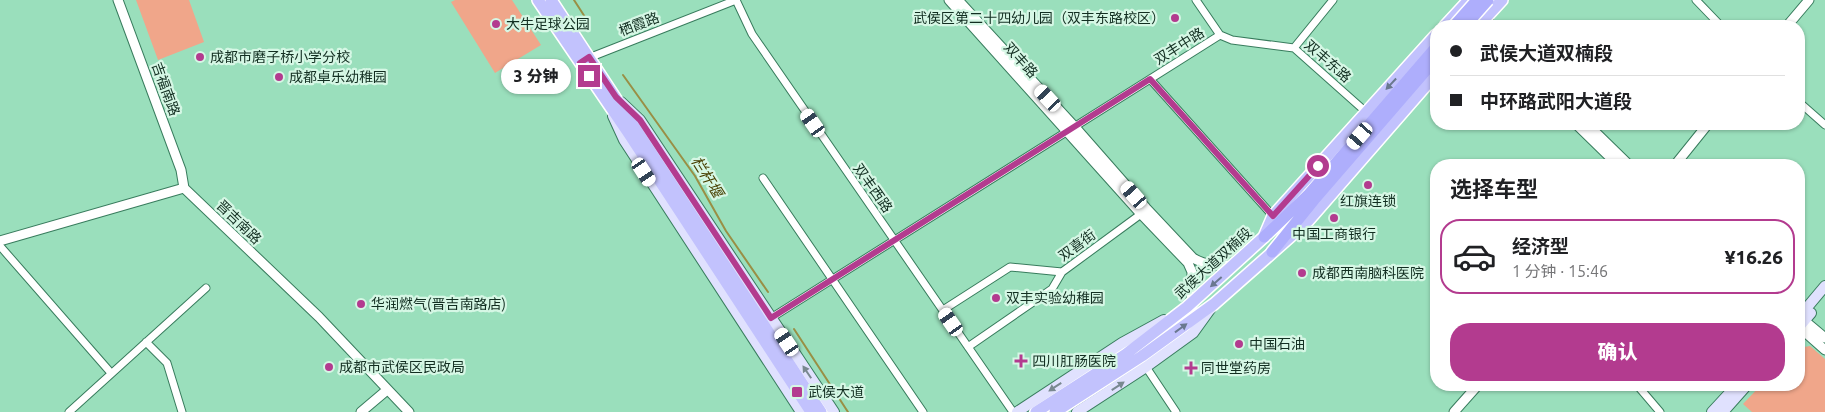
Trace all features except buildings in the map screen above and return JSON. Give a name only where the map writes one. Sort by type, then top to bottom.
[{"type":"highway","points":[[1459,20],[1477,0]]},
{"type":"highway","points":[[1470,20],[1488,0]]},
{"type":"highway","points":[[1272,252],[1311,198],[1430,54]]},
{"type":"highway","points":[[1264,237],[1311,198],[1430,66]]},
{"type":"main road","points":[[538,0],[611,99],[821,412]]},
{"type":"main road","points":[[552,0],[584,60]]},
{"type":"main road","points":[[1487,20],[1502,0]]},
{"type":"main road","points":[[1450,20],[1465,1]]},
{"type":"main road","name":"武侯大道双楠段","points":[[1036,412],[1126,354],[1189,304],[1264,237],[1273,216],[1430,42]]},
{"type":"main road","name":"武侯大道双楠段","points":[[1055,412],[1144,362],[1214,304],[1308,221],[1430,81]]},
{"type":"main road","points":[[611,99],[640,120],[834,412]]},
{"type":"main road","points":[[611,99],[624,140],[801,412]]},
{"type":"main road","points":[[670,189],[811,412]]},
{"type":"main road","points":[[1805,315],[1825,286]]},
{"type":"main road","points":[[1805,317],[1825,297]]},
{"type":"main road","points":[[1017,412],[1122,343],[1189,304]]},
{"type":"main road","points":[[1077,412],[1144,362]]},
{"type":"main road","points":[[1712,412],[1731,391]]},
{"type":"main road","points":[[1723,412],[1742,391]]},
{"type":"street","name":"吉福南路","points":[[118,0],[181,170],[184,188]]},
{"type":"street","name":"栖霞路","points":[[584,60],[736,0]]},
{"type":"street","name":"双丰西路","points":[[736,0],[752,34],[1013,412]]},
{"type":"street","name":"双丰路","points":[[949,0],[1193,258],[1209,264],[1234,265]]},
{"type":"street","name":"双丰路","points":[[958,0],[1071,129],[1141,214],[1188,263],[1192,272],[1189,304]]},
{"type":"street","points":[[1196,0],[1220,35]]},
{"type":"street","points":[[1294,48],[1333,0]]},
{"type":"street","points":[[1696,0],[1714,20]]},
{"type":"street","points":[[1792,20],[1809,0]]},
{"type":"street","points":[[1465,1],[1481,20]]},
{"type":"street","name":"双丰中路","points":[[771,318],[1220,35]]},
{"type":"street","name":"双丰东路","points":[[1220,35],[1232,40],[1294,48],[1366,112]]},
{"type":"street","points":[[1150,79],[1273,216]]},
{"type":"street","points":[[1805,107],[1825,125]]},
{"type":"street","points":[[1582,130],[1612,159]]},
{"type":"street","points":[[1593,130],[1624,159]]},
{"type":"street","points":[[1680,159],[1703,130]]},
{"type":"street","points":[[763,178],[923,412]]},
{"type":"street","points":[[0,240],[184,188]]},
{"type":"street","name":"晋吉南路","points":[[184,188],[319,316],[386,390],[409,412]]},
{"type":"street","name":"双喜街","points":[[943,310],[1010,267],[1062,272],[1141,214]]},
{"type":"street","points":[[0,246],[112,373]]},
{"type":"street","points":[[968,347],[1052,289],[1062,272]]},
{"type":"street","points":[[69,412],[206,288]]},
{"type":"street","points":[[1805,325],[1825,338]]},
{"type":"street","points":[[1805,328],[1825,350]]},
{"type":"street","points":[[146,342],[167,363],[182,412]]},
{"type":"street","points":[[1144,362],[1176,412]]},
{"type":"street","points":[[361,412],[386,390]]},
{"type":"street","points":[[1454,412],[1473,391]]},
{"type":"street","points":[[1642,391],[1660,412]]},
{"type":"shaded area","points":[[136,0],[189,0],[204,42],[158,60]]},
{"type":"shaded area","name":"大牛足球公园","points":[[455,0],[512,0],[541,45],[495,73],[451,2]]},
{"type":"shaded area","points":[[1810,346],[1825,359],[1825,412],[1752,412],[1743,404],[1755,391],[1805,391],[1805,347]]},
{"type":"waterway","name":"栏杆堰","points":[[574,0],[585,17]]},
{"type":"waterway","name":"栏杆堰","points":[[623,75],[695,176],[726,231],[768,292]]},
{"type":"waterway","name":"栏杆堰","points":[[794,329],[848,412]]},
{"type":"place","name":"武侯区第二十四幼儿园（双丰东路校区）","points":[[1175,18]]},
{"type":"place","name":"大牛足球公园","points":[[496,24]]},
{"type":"place","name":"成都市磨子桥小学分校","points":[[200,57]]},
{"type":"place","name":"成都卓乐幼稚园","points":[[279,77]]},
{"type":"place","name":"红旗连锁","points":[[1368,185]]},
{"type":"place","name":"中国工商银行","points":[[1334,218]]},
{"type":"place","name":"成都西南脑科医院","points":[[1302,273]]},
{"type":"place","name":"双丰实验幼稚园","points":[[996,298]]},
{"type":"place","name":"华润燃气(晋吉南路店)","points":[[361,304]]},
{"type":"place","name":"中国石油","points":[[1239,344]]},
{"type":"place","name":"四川肛肠医院","points":[[1021,361]]},
{"type":"place","name":"成都市武侯区民政局","points":[[329,367]]},
{"type":"place","name":"同世堂药房","points":[[1191,368]]},
{"type":"place","name":"武侯大道","points":[[797,392]]},
{"type":"route","points":[[589,76],[580,63],[589,57],[616,97],[640,120],[771,318],[1150,79],[1273,216],[1318,166]]}]
